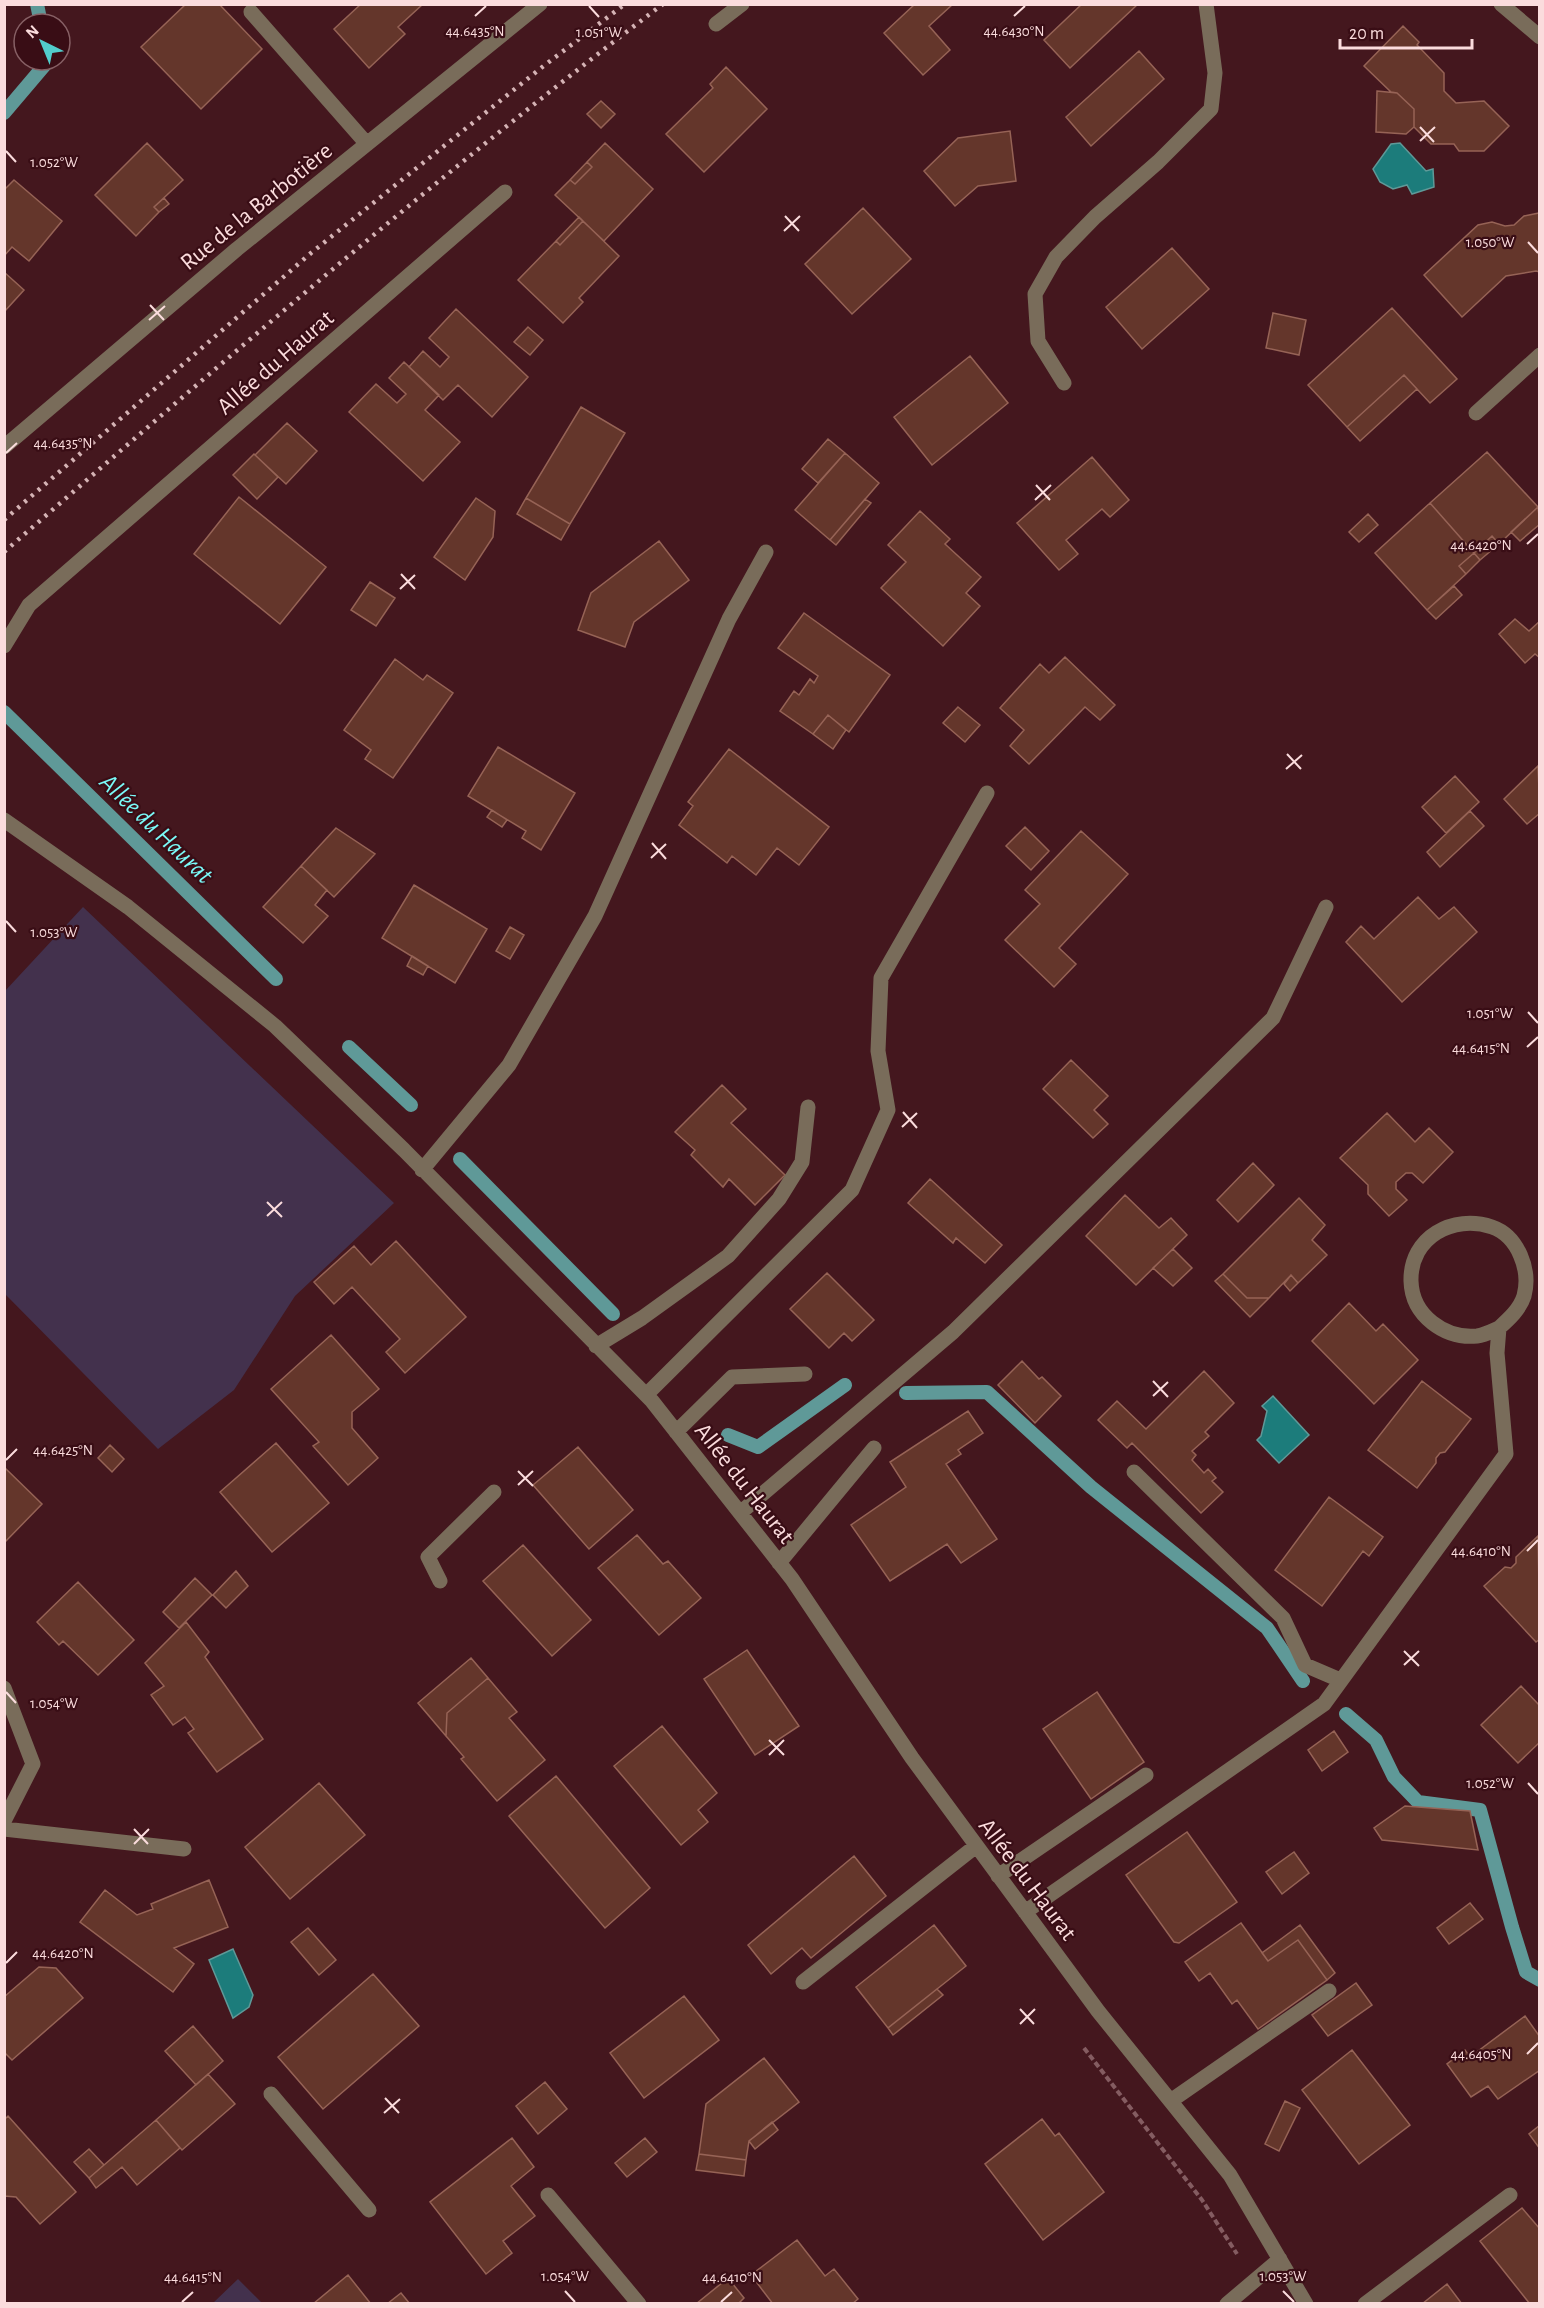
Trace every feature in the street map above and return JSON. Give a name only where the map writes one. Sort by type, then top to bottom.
[{"type":"street","name":"Rue de la Barbotière","points":[[4,447],[237,249],[540,4]]},
{"type":"street","points":[[716,24],[742,4]]},
{"type":"street","points":[[1064,383],[1038,341],[1035,294],[1056,257],[1095,217],[1158,162],[1211,109],[1215,73],[1206,4]]},
{"type":"street","points":[[1501,4],[1539,37]]},
{"type":"street","points":[[251,12],[367,144]]},
{"type":"street","name":"Allée du Haurat","points":[[4,646],[29,605],[506,192]]},
{"type":"street","points":[[1476,412],[1539,355]]},
{"type":"street","points":[[422,1170],[509,1065],[595,916],[729,619],[766,552]]},
{"type":"street","points":[[646,1395],[852,1190],[888,1110],[878,1051],[881,978],[987,793]]},
{"type":"street","name":"Allée du Haurat","points":[[4,820],[128,907],[275,1026],[404,1150],[646,1395],[779,1563],[912,1758],[1098,2011],[1172,2100],[1230,2175],[1306,2304]]},
{"type":"street","points":[[740,1513],[953,1332],[1273,1018],[1326,908]]},
{"type":"street","points":[[596,1346],[642,1318],[728,1256],[772,1207],[802,1162],[808,1107]]},
{"type":"street","points":[[1025,1912],[1324,1704],[1506,1454],[1497,1353],[1499,1328],[1514,1315],[1523,1297],[1526,1277],[1522,1258],[1512,1241],[1496,1228],[1477,1222],[1457,1223],[1439,1230],[1424,1244],[1414,1261],[1411,1281],[1415,1301],[1425,1317],[1441,1330],[1460,1336],[1480,1336],[1499,1328]]},
{"type":"street","points":[[676,1432],[732,1377],[806,1374]]},
{"type":"street","points":[[779,1563],[874,1448]]},
{"type":"street","points":[[1134,1472],[1283,1618],[1305,1665],[1340,1680]]},
{"type":"street","points":[[440,1581],[428,1557],[494,1492]]},
{"type":"street","points":[[4,1688],[33,1764],[4,1821]]},
{"type":"street","points":[[998,1876],[1146,1775]]},
{"type":"street","points":[[4,1829],[184,1849]]},
{"type":"street","points":[[803,1982],[976,1846]]},
{"type":"street","points":[[1172,2100],[1329,1990]]},
{"type":"street","points":[[271,2094],[369,2210]]},
{"type":"street","points":[[548,2194],[639,2304]]},
{"type":"street","points":[[1365,2304],[1510,2195]]},
{"type":"street","points":[[1227,2304],[1280,2259]]},
{"type":"shaded area","points":[[83,907],[394,1203],[295,1296],[234,1390],[158,1449],[5,1294],[5,991]]},
{"type":"shaded area","points":[[238,2279],[262,2303],[213,2303]]},
{"type":"water","points":[[1400,143],[1426,171],[1433,169],[1434,187],[1412,194],[1407,185],[1393,189],[1380,182],[1373,169],[1391,144]]},
{"type":"water","points":[[1273,1396],[1309,1435],[1279,1463],[1257,1440],[1261,1436],[1267,1411],[1262,1406]]},
{"type":"water","points":[[233,1949],[253,1995],[249,2007],[233,2018],[209,1960]]},
{"type":"building","points":[[186,4],[219,4],[262,49],[201,109],[141,47]]},
{"type":"building","points":[[361,4],[423,4],[398,27],[405,34],[369,68],[334,29]]},
{"type":"building","points":[[915,4],[953,4],[929,26],[950,50],[923,75],[884,33]]},
{"type":"building","points":[[1082,4],[1138,4],[1070,68],[1044,40]]},
{"type":"building","points":[[1403,26],[1419,42],[1417,45],[1444,73],[1444,91],[1456,103],[1484,101],[1509,126],[1484,151],[1459,151],[1454,144],[1431,144],[1414,127],[1414,109],[1397,93],[1391,92],[1364,66]]},
{"type":"building","points":[[1139,51],[1164,79],[1091,146],[1066,117]]},
{"type":"building","points":[[726,67],[767,109],[704,172],[666,134],[713,88],[710,84]]},
{"type":"building","points":[[1377,91],[1397,93],[1414,109],[1414,127],[1406,134],[1376,132]]},
{"type":"building","points":[[601,101],[615,114],[601,128],[587,114]]},
{"type":"building","points":[[1010,131],[1016,181],[978,186],[955,206],[924,171],[958,138]]},
{"type":"building","points":[[147,143],[183,180],[154,207],[159,212],[136,236],[95,195]]},
{"type":"building","points":[[605,143],[653,189],[604,241],[555,195],[570,180],[575,184],[592,167],[587,162]]},
{"type":"building","points":[[587,162],[592,167],[575,184],[570,180]]},
{"type":"building","points":[[14,180],[62,221],[29,261],[12,247],[4,256],[4,190]]},
{"type":"building","points":[[164,198],[169,204],[159,212],[154,207]]},
{"type":"building","points":[[863,208],[911,259],[852,314],[805,264]]},
{"type":"building","points":[[1539,213],[1540,272],[1506,276],[1462,317],[1424,275],[1478,225],[1492,222],[1505,226],[1514,225],[1524,216]]},
{"type":"building","points":[[579,217],[583,221],[560,245],[556,241]]},
{"type":"building","points":[[583,221],[619,256],[579,298],[583,302],[563,323],[518,280],[556,241],[560,245]]},
{"type":"building","points":[[1172,248],[1209,289],[1142,349],[1106,307]]},
{"type":"building","points":[[4,272],[24,290],[4,312]]},
{"type":"building","points":[[1392,308],[1457,379],[1430,403],[1404,375],[1347,427],[1308,385]]},
{"type":"building","points":[[456,309],[528,377],[492,417],[458,385],[443,400],[409,367],[423,351],[440,367],[449,357],[429,338]]},
{"type":"building","points":[[1273,313],[1306,320],[1299,355],[1266,348]]},
{"type":"building","points":[[528,327],[543,340],[530,355],[514,342]]},
{"type":"building","points":[[970,356],[1008,403],[932,465],[894,417]]},
{"type":"building","points":[[404,362],[439,395],[425,410],[460,442],[423,481],[349,412],[376,384],[397,403],[406,394],[389,378]]},
{"type":"building","points":[[1404,375],[1417,389],[1360,441],[1347,427]]},
{"type":"building","points":[[581,407],[625,433],[570,524],[526,498]]},
{"type":"building","points":[[287,423],[317,451],[286,484],[255,455]]},
{"type":"building","points":[[828,439],[845,453],[818,483],[802,469]]},
{"type":"building","points":[[1487,452],[1538,507],[1499,544],[1492,536],[1474,553],[1430,503]]},
{"type":"building","points":[[845,453],[879,483],[830,540],[795,510]]},
{"type":"building","points":[[254,454],[278,477],[257,499],[233,475]]},
{"type":"building","points":[[1092,457],[1129,500],[1110,517],[1102,509],[1066,540],[1078,554],[1059,570],[1017,523]]},
{"type":"building","points":[[239,497],[326,567],[280,624],[194,554]]},
{"type":"building","points":[[476,498],[495,511],[493,537],[465,580],[434,557]]},
{"type":"building","points":[[526,498],[570,524],[561,540],[517,514]]},
{"type":"building","points":[[865,499],[871,503],[836,545],[830,540]]},
{"type":"building","points":[[1430,503],[1474,553],[1459,566],[1466,574],[1427,610],[1375,553]]},
{"type":"building","points":[[1538,507],[1540,524],[1520,541],[1511,532]]},
{"type":"building","points":[[920,511],[950,539],[945,544],[981,577],[966,593],[980,606],[943,646],[881,588],[906,562],[888,545]]},
{"type":"building","points":[[1368,514],[1378,525],[1359,542],[1349,532]]},
{"type":"building","points":[[1492,536],[1499,544],[1480,560],[1474,553]]},
{"type":"building","points":[[659,541],[689,580],[634,622],[625,647],[578,630],[591,593]]},
{"type":"building","points":[[1474,553],[1480,560],[1466,574],[1459,566]]},
{"type":"building","points":[[370,582],[395,598],[376,626],[351,610]]},
{"type":"building","points":[[1454,586],[1462,595],[1436,619],[1427,610]]},
{"type":"building","points":[[804,613],[890,675],[849,732],[828,715],[813,734],[780,711],[794,691],[799,695],[810,679],[814,683],[818,676],[778,648]]},
{"type":"building","points":[[1515,619],[1529,631],[1540,621],[1540,658],[1535,654],[1525,663],[1499,634]]},
{"type":"building","points":[[1065,657],[1115,705],[1100,720],[1085,707],[1029,764],[1010,746],[1024,730],[1000,708],[1040,664],[1049,673]]},
{"type":"building","points":[[395,659],[423,680],[427,675],[453,693],[393,778],[365,759],[371,750],[344,730]]},
{"type":"building","points":[[958,707],[980,725],[965,742],[943,723]]},
{"type":"building","points":[[828,715],[846,730],[833,749],[813,734]]},
{"type":"building","points":[[498,747],[575,793],[541,850],[522,838],[526,831],[468,796]]},
{"type":"building","points":[[729,749],[829,827],[799,865],[777,848],[756,875],[732,856],[727,863],[679,825],[693,806],[688,802]]},
{"type":"building","points":[[1538,766],[1540,813],[1527,824],[1504,799]]},
{"type":"building","points":[[1455,776],[1479,802],[1446,833],[1422,807]]},
{"type":"building","points":[[492,810],[507,820],[502,827],[487,817]]},
{"type":"building","points":[[1470,811],[1484,826],[1440,867],[1427,852]]},
{"type":"building","points":[[1025,827],[1049,851],[1031,870],[1006,846]]},
{"type":"building","points":[[336,828],[375,854],[334,897],[301,866]]},
{"type":"building","points":[[1081,831],[1128,874],[1059,948],[1076,964],[1054,987],[1005,940],[1040,904],[1025,890]]},
{"type":"building","points":[[301,866],[327,890],[315,905],[328,916],[303,943],[263,907]]},
{"type":"building","points":[[414,885],[487,929],[455,983],[382,938]]},
{"type":"building","points":[[1418,897],[1439,919],[1454,907],[1477,932],[1402,1002],[1346,942],[1361,926],[1374,939]]},
{"type":"building","points":[[510,927],[524,935],[510,959],[496,951]]},
{"type":"building","points":[[412,956],[428,966],[423,975],[407,966]]},
{"type":"building","points":[[1071,1060],[1108,1096],[1094,1110],[1108,1124],[1093,1138],[1043,1089]]},
{"type":"building","points":[[722,1085],[746,1109],[731,1123],[785,1175],[755,1205],[729,1179],[723,1187],[691,1155],[695,1150],[675,1132]]},
{"type":"building","points":[[1387,1113],[1415,1142],[1429,1128],[1453,1152],[1423,1183],[1412,1173],[1406,1173],[1396,1182],[1396,1189],[1407,1200],[1389,1216],[1368,1194],[1368,1185],[1340,1158]]},
{"type":"building","points":[[1253,1163],[1274,1185],[1238,1222],[1217,1200]]},
{"type":"building","points":[[930,1179],[1002,1245],[985,1263],[956,1238],[953,1243],[908,1203]]},
{"type":"building","points":[[1125,1195],[1159,1228],[1171,1218],[1187,1235],[1136,1285],[1086,1236]]},
{"type":"building","points":[[1299,1198],[1325,1225],[1312,1240],[1327,1255],[1298,1283],[1291,1275],[1269,1298],[1247,1298],[1223,1274]]},
{"type":"building","points":[[396,1241],[466,1317],[405,1373],[386,1352],[400,1339],[352,1287],[334,1304],[314,1282],[354,1246],[371,1265]]},
{"type":"building","points":[[1173,1249],[1192,1268],[1173,1286],[1153,1268]]},
{"type":"building","points":[[827,1273],[874,1320],[852,1341],[844,1333],[829,1348],[790,1309]]},
{"type":"building","points":[[1223,1274],[1247,1298],[1269,1298],[1250,1317],[1215,1281]]},
{"type":"building","points":[[1291,1275],[1298,1283],[1290,1291],[1284,1284]]},
{"type":"building","points":[[1349,1303],[1376,1331],[1383,1324],[1418,1360],[1374,1404],[1312,1341]]},
{"type":"building","points":[[331,1335],[379,1389],[352,1412],[352,1428],[378,1458],[348,1485],[313,1446],[319,1442],[271,1389]]},
{"type":"building","points":[[1022,1361],[1039,1379],[1042,1377],[1061,1396],[1035,1423],[998,1385]]},
{"type":"building","points":[[1204,1371],[1234,1403],[1205,1432],[1209,1436],[1192,1451],[1196,1455],[1192,1460],[1204,1473],[1208,1469],[1216,1478],[1212,1481],[1223,1492],[1201,1513],[1132,1443],[1127,1448],[1098,1420],[1117,1401],[1146,1429]]},
{"type":"building","points":[[1422,1381],[1471,1419],[1445,1452],[1440,1453],[1436,1458],[1436,1463],[1417,1488],[1368,1450]]},
{"type":"building","points":[[968,1411],[983,1433],[958,1450],[961,1454],[946,1464],[997,1539],[961,1563],[947,1544],[890,1581],[851,1525],[906,1487],[890,1462]]},
{"type":"building","points":[[276,1443],[329,1503],[272,1552],[220,1492]]},
{"type":"building","points":[[110,1445],[124,1459],[112,1472],[98,1458]]},
{"type":"building","points":[[578,1447],[633,1510],[589,1549],[533,1485]]},
{"type":"building","points":[[4,1467],[42,1504],[5,1542],[4,1542]]},
{"type":"building","points":[[1329,1497],[1383,1537],[1369,1556],[1363,1551],[1322,1606],[1275,1570]]},
{"type":"building","points":[[637,1535],[663,1564],[668,1561],[701,1598],[659,1635],[598,1568]]},
{"type":"building","points":[[1538,1536],[1540,1639],[1536,1642],[1484,1586],[1505,1567],[1511,1568],[1516,1563],[1516,1557]]},
{"type":"building","points":[[523,1545],[591,1620],[552,1656],[483,1581]]},
{"type":"building","points":[[236,1571],[248,1586],[226,1608],[213,1595]]},
{"type":"building","points":[[195,1578],[212,1595],[179,1628],[163,1612]]},
{"type":"building","points":[[78,1582],[134,1640],[98,1675],[63,1641],[59,1645],[37,1622]]},
{"type":"building","points":[[186,1622],[209,1652],[205,1657],[263,1739],[217,1772],[188,1733],[194,1729],[185,1717],[173,1725],[151,1695],[164,1686],[145,1663]]},
{"type":"building","points":[[747,1650],[799,1726],[755,1755],[704,1679]]},
{"type":"building","points":[[471,1658],[488,1678],[447,1713],[446,1736],[418,1703]]},
{"type":"building","points":[[488,1678],[517,1712],[509,1718],[545,1760],[497,1801],[461,1759],[464,1757],[446,1736],[447,1713]]},
{"type":"building","points":[[1521,1686],[1540,1706],[1540,1742],[1518,1763],[1481,1725]]},
{"type":"building","points":[[1097,1692],[1144,1762],[1091,1799],[1043,1729]]},
{"type":"building","points":[[662,1726],[717,1793],[698,1810],[708,1822],[681,1845],[614,1766]]},
{"type":"building","points":[[1334,1731],[1348,1752],[1322,1771],[1308,1750]]},
{"type":"building","points":[[556,1776],[650,1888],[605,1928],[509,1816]]},
{"type":"building","points":[[319,1783],[365,1835],[290,1899],[245,1847]]},
{"type":"building","points":[[1405,1806],[1470,1811],[1478,1850],[1382,1840],[1374,1828]]},
{"type":"building","points":[[1187,1832],[1237,1902],[1179,1943],[1174,1942],[1126,1875]]},
{"type":"building","points":[[1294,1852],[1309,1873],[1282,1894],[1266,1872]]},
{"type":"building","points":[[854,1856],[886,1896],[811,1958],[802,1948],[771,1974],[748,1945]]},
{"type":"building","points":[[209,1880],[228,1927],[174,1948],[194,1964],[173,1992],[80,1922],[105,1890],[137,1915],[153,1909],[151,1904]]},
{"type":"building","points":[[1470,1903],[1483,1919],[1449,1944],[1437,1928]]},
{"type":"building","points":[[1241,1923],[1268,1961],[1298,1940],[1327,1980],[1258,2029],[1237,2000],[1232,2004],[1210,1973],[1199,1981],[1185,1962]]},
{"type":"building","points":[[934,1925],[966,1966],[888,2028],[856,1987]]},
{"type":"building","points":[[1300,1925],[1335,1973],[1327,1980],[1298,1940],[1268,1961],[1262,1953]]},
{"type":"building","points":[[308,1928],[336,1960],[319,1975],[291,1942]]},
{"type":"building","points":[[39,1967],[56,1968],[83,1998],[12,2060],[4,2052],[4,1997]]},
{"type":"building","points":[[373,1974],[419,2026],[323,2109],[278,2057]]},
{"type":"building","points":[[1356,1983],[1372,2005],[1328,2036],[1312,2015]]},
{"type":"building","points":[[937,1989],[943,1995],[893,2035],[888,2028]]},
{"type":"building","points":[[684,1996],[719,2040],[644,2098],[610,2053]]},
{"type":"building","points":[[1525,2016],[1540,2037],[1540,2070],[1498,2099],[1488,2086],[1471,2097],[1447,2064],[1465,2050],[1470,2057]]},
{"type":"building","points":[[193,2026],[223,2061],[196,2085],[165,2051]]},
{"type":"building","points":[[1352,2050],[1410,2125],[1359,2164],[1302,2090]]},
{"type":"building","points":[[764,2058],[799,2102],[749,2141],[746,2160],[699,2154],[706,2104]]},
{"type":"building","points":[[208,2074],[235,2104],[182,2150],[156,2120]]},
{"type":"building","points":[[545,2082],[567,2109],[538,2134],[516,2106]]},
{"type":"building","points":[[1285,2101],[1300,2108],[1279,2151],[1265,2144]]},
{"type":"building","points":[[8,2116],[76,2192],[40,2224],[16,2197],[4,2196],[4,2120]]},
{"type":"building","points":[[1042,2119],[1055,2136],[1059,2133],[1104,2192],[1043,2240],[985,2164]]},
{"type":"building","points":[[156,2120],[180,2148],[137,2185],[122,2167],[96,2188],[89,2178]]},
{"type":"building","points":[[772,2122],[778,2130],[755,2149],[749,2141]]},
{"type":"building","points":[[1540,2125],[1540,2149],[1529,2134]]},
{"type":"building","points":[[512,2138],[534,2167],[511,2186],[535,2216],[503,2241],[512,2253],[486,2274],[430,2202]]},
{"type":"building","points":[[645,2138],[657,2152],[627,2177],[615,2163]]},
{"type":"building","points":[[89,2149],[104,2165],[89,2178],[74,2162]]},
{"type":"building","points":[[699,2154],[746,2160],[744,2176],[696,2170]]},
{"type":"building","points":[[1522,2208],[1540,2229],[1540,2304],[1530,2304],[1480,2241]]},
{"type":"building","points":[[797,2240],[825,2276],[834,2269],[858,2299],[852,2304],[773,2304],[751,2275]]},
{"type":"building","points":[[348,2275],[371,2304],[313,2304]]},
{"type":"building","points":[[728,2278],[744,2298],[738,2304],[696,2304]]},
{"type":"building","points":[[1447,2284],[1462,2304],[1422,2304]]},
{"type":"building","points":[[401,2293],[410,2304],[387,2304]]},
{"type":"waterway","points":[[37,4],[39,12]]},
{"type":"waterway","points":[[4,113],[39,72]]},
{"type":"waterway","name":"Allée du Haurat","points":[[4,712],[276,979]]},
{"type":"waterway","points":[[349,1047],[411,1105]]},
{"type":"waterway","points":[[460,1159],[613,1314]]},
{"type":"waterway","points":[[728,1435],[758,1447],[845,1385]]},
{"type":"waterway","points":[[906,1393],[987,1392],[1091,1487],[1267,1628],[1303,1681]]},
{"type":"waterway","points":[[1346,1714],[1376,1740],[1394,1777],[1418,1802],[1480,1810],[1526,1972],[1540,1980]]},
{"type":"railway","points":[[4,520],[311,253],[541,68],[625,4]]},
{"type":"railway","points":[[4,552],[329,272],[494,136],[663,4]]}]
